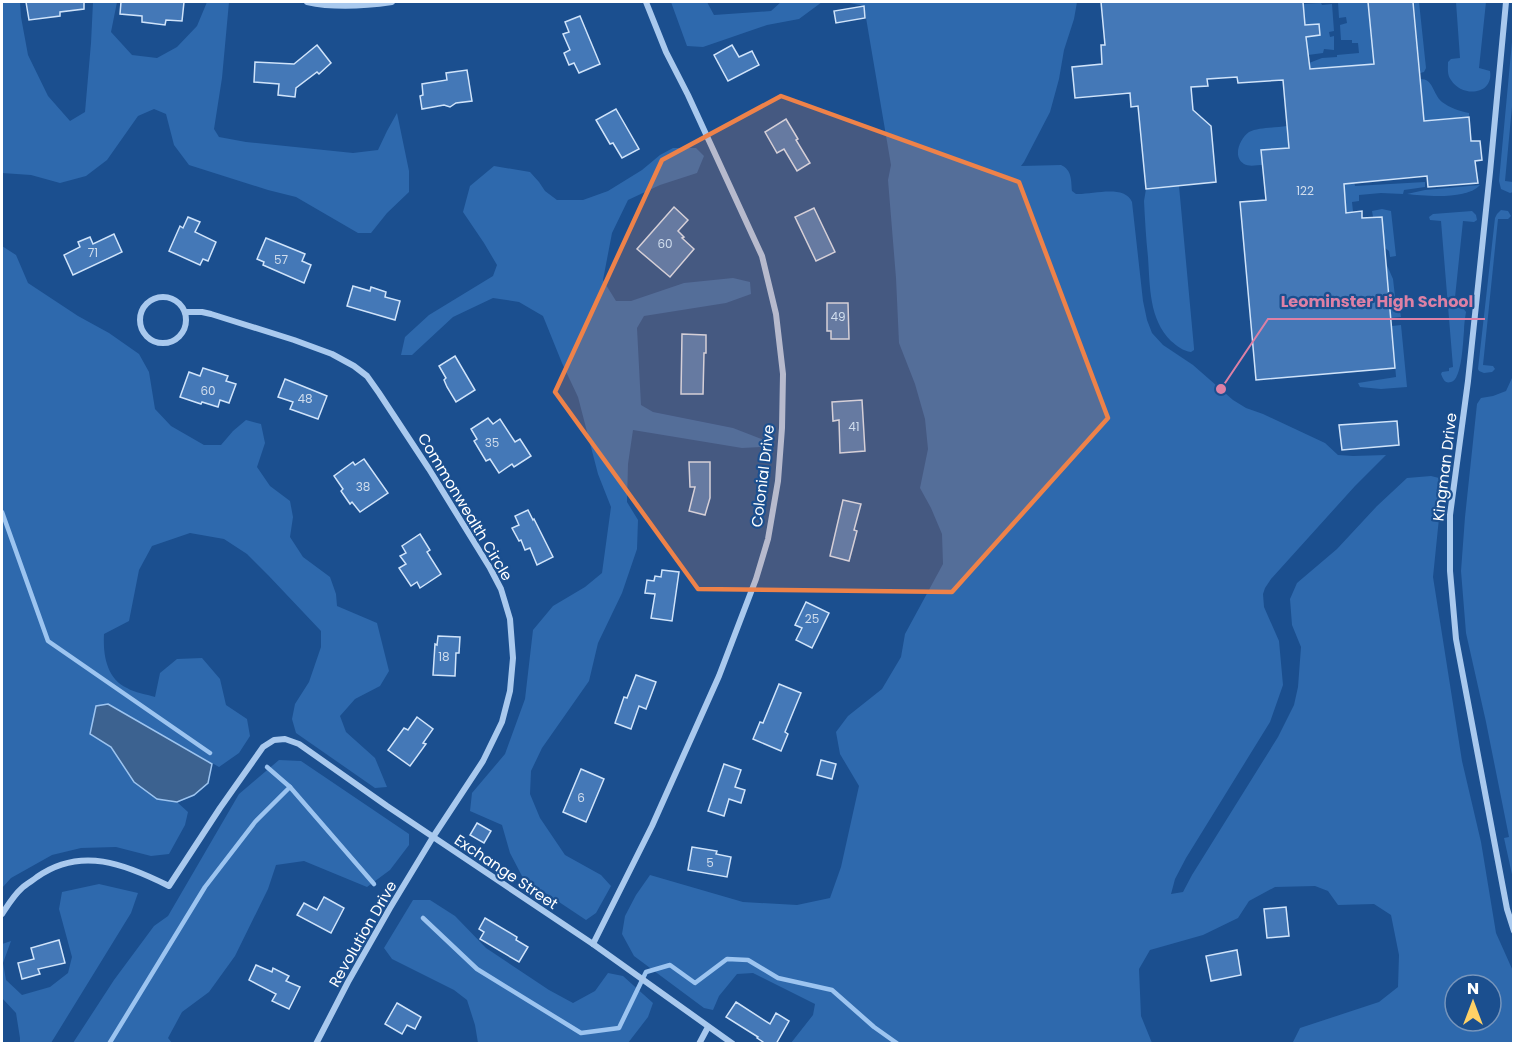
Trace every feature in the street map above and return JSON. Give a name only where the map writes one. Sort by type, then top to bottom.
[{"type":"street","points":[[308,2],[370,5],[392,2]]},
{"type":"street","name":"Colonial Drive","points":[[593,944],[652,825],[709,697],[756,579],[768,539],[778,481],[782,428],[783,374],[776,314],[762,256],[666,52],[646,2]]},
{"type":"street","name":"Kingman Drive","points":[[1506,2],[1469,364],[1450,515],[1450,571],[1456,639],[1507,909],[1514,931]]},
{"type":"street","name":"Commonwealth Circle","points":[[169,298],[176,301],[185,312],[185,327],[177,339],[171,342],[156,343],[148,339],[140,326],[142,310],[154,299],[169,298]]},
{"type":"street","name":"Commonwealth Circle","points":[[185,312],[202,312],[219,316],[294,340],[332,354],[367,376],[429,469],[501,589],[510,619],[513,658],[510,691],[502,722],[483,761],[433,837]]},
{"type":"street","name":"Exchange Street","points":[[2,914],[22,888],[42,873],[60,865],[83,860],[100,861],[133,869],[169,886],[263,747],[274,740],[285,739],[299,744],[378,800],[593,944],[733,1044]]},
{"type":"street","name":"Revolution Drive","points":[[316,1044],[348,982],[433,837]]},
{"type":"street","points":[[699,1044],[708,1027]]},
{"type":"highlighted area","points":[[781,96],[1019,182],[1108,418],[952,592],[698,589],[555,392],[662,160]]},
{"type":"shaded area","points":[[2,2],[20,2],[28,55],[48,96],[70,121],[85,112],[93,2],[117,2],[111,32],[132,55],[157,58],[177,47],[197,26],[207,2],[229,2],[222,78],[214,129],[219,137],[353,153],[378,150],[397,113],[409,171],[409,192],[387,213],[371,233],[358,233],[296,197],[189,165],[174,145],[166,114],[154,109],[138,116],[107,160],[86,176],[60,183],[31,175],[2,173]]},
{"type":"shaded area","points":[[671,2],[707,2],[714,15],[771,11],[781,2],[822,2],[799,19],[767,25],[703,47],[687,46]]},
{"type":"shaded area","points":[[845,2],[1077,2],[1050,112],[1021,166],[1061,165],[1069,173],[1072,191],[1076,194],[1122,193],[1132,202],[1147,320],[1152,333],[1163,345],[1193,365],[1233,400],[1325,443],[1338,455],[1386,455],[1355,486],[1265,588],[1264,607],[1279,641],[1283,685],[1270,722],[1186,858],[1175,879],[1171,894],[1183,892],[1278,737],[1294,705],[1298,687],[1301,647],[1292,625],[1290,599],[1297,583],[1337,549],[1407,478],[1431,476],[1443,479],[1433,577],[1462,761],[1481,842],[1496,933],[1513,971],[1513,1043],[1287,1043],[1293,1042],[1300,1028],[1379,1002],[1398,987],[1399,955],[1391,915],[1374,904],[1338,905],[1328,891],[1315,886],[1275,887],[1249,901],[1238,918],[1203,935],[1150,950],[1139,969],[1141,1016],[1152,1043],[791,1043],[813,1015],[815,1004],[753,973],[737,974],[719,996],[713,1010],[704,1008],[634,956],[622,934],[625,916],[650,875],[743,902],[797,905],[830,898],[841,867],[859,786],[840,754],[836,732],[848,716],[882,689],[901,657],[905,634],[943,564],[942,534],[920,488],[928,449],[925,419],[915,384],[899,343],[888,180],[891,165],[864,6]]},
{"type":"shaded area","points":[[1338,2],[1368,2],[1374,64],[1309,69],[1309,63],[1322,58],[1359,53],[1358,43],[1352,43],[1352,40],[1341,40],[1340,25],[1347,23],[1346,17],[1339,18]]},
{"type":"shaded area","points":[[1414,2],[1419,2],[1426,68],[1420,73]]},
{"type":"shaded area","points":[[1456,2],[1486,2],[1479,68],[1490,71],[1490,79],[1487,85],[1476,91],[1462,90],[1456,86],[1448,74],[1448,62],[1451,59],[1460,58]]},
{"type":"shaded area","points":[[1321,3],[1322,5],[1332,4],[1334,31],[1329,32],[1330,37],[1334,36],[1334,50],[1324,49],[1323,53],[1308,55],[1306,37],[1320,35],[1319,24],[1305,25],[1303,4]]},
{"type":"shaded area","points":[[1513,31],[1513,96],[1505,181],[1513,182],[1513,192],[1510,193],[1501,189],[1499,181]]},
{"type":"shaded area","points":[[1420,79],[1428,81],[1442,102],[1469,113],[1469,117],[1424,121]]},
{"type":"shaded area","points":[[1287,126],[1289,148],[1262,150],[1263,165],[1248,165],[1240,161],[1239,148],[1249,132],[1262,128]]},
{"type":"shaded area","points":[[673,148],[696,148],[704,156],[697,173],[660,185],[628,200],[612,233],[603,280],[616,301],[631,301],[684,283],[733,278],[750,282],[751,294],[726,303],[644,316],[637,328],[641,405],[653,412],[733,428],[764,440],[761,447],[742,448],[633,430],[628,464],[627,502],[638,520],[637,549],[622,593],[598,643],[589,681],[542,748],[531,771],[530,794],[540,818],[565,855],[601,875],[611,886],[596,913],[586,920],[523,878],[510,853],[502,825],[470,811],[472,793],[505,754],[525,699],[533,630],[553,606],[585,587],[602,573],[611,507],[598,474],[578,397],[543,316],[519,302],[493,298],[453,317],[412,355],[401,355],[405,337],[429,315],[493,276],[497,265],[463,212],[470,186],[494,166],[530,172],[545,191],[557,200],[583,200],[608,191]]},
{"type":"shaded area","points":[[1353,176],[1355,186],[1425,182],[1425,187],[1404,190],[1403,194],[1359,195],[1359,201],[1352,202],[1354,221],[1344,222],[1343,177]]},
{"type":"shaded area","points":[[1480,185],[1474,190],[1456,195],[1407,194],[1425,190]]},
{"type":"shaded area","points":[[1179,186],[1194,348],[1191,352],[1171,341],[1158,323],[1150,291],[1146,236],[1144,201],[1146,189]]},
{"type":"shaded area","points":[[1382,209],[1391,211],[1396,256],[1390,257],[1389,251],[1385,248],[1382,217],[1373,217],[1372,211]]},
{"type":"shaded area","points":[[1501,210],[1508,211],[1511,216],[1508,219],[1498,219],[1483,365],[1493,366],[1495,369],[1484,373],[1478,369],[1495,218]]},
{"type":"shaded area","points":[[1472,211],[1477,220],[1463,221],[1454,307],[1463,308],[1466,312],[1461,360],[1455,380],[1447,382],[1441,374],[1453,367],[1441,221],[1430,220],[1429,217],[1433,214]]},
{"type":"shaded area","points":[[2,246],[16,255],[28,283],[139,354],[149,372],[155,409],[171,426],[204,445],[221,445],[246,420],[261,424],[265,443],[257,467],[270,486],[290,501],[293,517],[290,537],[303,557],[330,577],[336,594],[337,606],[377,623],[389,671],[380,686],[355,699],[340,716],[346,732],[375,758],[387,787],[375,788],[296,733],[292,719],[295,704],[309,682],[321,647],[321,631],[247,554],[224,539],[190,533],[152,546],[139,570],[129,621],[104,634],[107,665],[120,684],[133,691],[155,697],[160,673],[177,659],[202,658],[220,679],[226,705],[247,719],[250,736],[239,753],[219,767],[150,728],[96,706],[90,734],[111,747],[135,782],[157,799],[177,802],[188,812],[185,825],[169,854],[151,856],[116,847],[81,848],[52,855],[11,878],[2,888]]},
{"type":"shaded area","points":[[1386,263],[1393,279],[1396,305],[1399,305],[1401,317],[1391,318]]},
{"type":"shaded area","points":[[1401,325],[1407,387],[1381,389],[1360,387],[1358,383],[1396,377],[1392,326]]},
{"type":"shaded area","points":[[1513,368],[1514,879],[1504,838],[1509,837],[1466,633],[1461,571],[1477,404],[1481,398],[1506,391],[1512,378]]},
{"type":"shaded area","points":[[108,704],[212,764],[208,783],[194,795],[177,802],[157,799],[134,782],[111,747],[90,734],[96,706]]},
{"type":"shaded area","points":[[279,760],[301,761],[409,834],[409,845],[390,870],[367,887],[304,861],[276,865],[268,889],[235,956],[209,992],[182,1012],[168,1038],[172,1043],[73,1043],[114,980],[154,926],[168,916],[239,794]]},
{"type":"shaded area","points":[[99,884],[138,893],[131,913],[51,1043],[20,1043],[16,1013],[2,998],[2,944],[11,941],[3,963],[6,980],[22,995],[50,987],[68,973],[72,957],[59,909],[62,892]]},
{"type":"shaded area","points":[[413,900],[430,900],[455,916],[486,948],[549,990],[573,1003],[595,991],[608,973],[623,976],[653,1003],[648,1017],[628,1043],[478,1043],[467,1000],[454,990],[392,959],[384,948]]},
{"type":"building","points":[[26,2],[84,2],[84,9],[60,12],[60,16],[29,20]]},
{"type":"building","points":[[121,2],[184,2],[182,21],[166,20],[165,25],[142,22],[142,16],[120,14]]},
{"type":"building","points":[[1101,2],[1303,2],[1305,25],[1319,24],[1320,35],[1306,37],[1310,69],[1374,64],[1368,2],[1413,2],[1424,121],[1469,117],[1471,141],[1480,141],[1482,160],[1475,161],[1478,183],[1428,187],[1427,176],[1344,184],[1346,213],[1362,211],[1362,218],[1382,217],[1395,368],[1256,380],[1240,202],[1266,200],[1261,150],[1289,148],[1283,80],[1238,83],[1237,77],[1207,79],[1208,86],[1191,87],[1193,110],[1211,126],[1216,182],[1146,189],[1138,106],[1131,107],[1130,93],[1075,98],[1072,67],[1102,64],[1101,45],[1105,45]]},
{"type":"building","points":[[864,6],[865,18],[836,23],[834,11]]},
{"type":"building","points":[[580,16],[600,64],[579,73],[574,63],[569,65],[564,53],[570,50],[563,34],[569,32],[565,22]]},
{"type":"building","points":[[317,45],[331,63],[319,74],[317,72],[296,88],[295,97],[278,95],[279,84],[254,82],[255,62],[294,64]]},
{"type":"building","points":[[732,45],[739,57],[752,51],[759,65],[728,81],[714,55]]},
{"type":"building","points":[[467,70],[472,101],[456,103],[450,107],[444,105],[422,109],[420,96],[423,95],[422,84],[447,80],[446,73]]},
{"type":"building","points":[[616,109],[639,149],[622,158],[613,143],[610,144],[596,120]]},
{"type":"building","points":[[786,119],[810,163],[797,171],[784,149],[777,153],[765,132]]},
{"type":"building","points":[[674,207],[688,220],[678,231],[694,249],[670,277],[637,249]]},
{"type":"building","points":[[814,208],[835,252],[816,261],[795,217]]},
{"type":"building","points":[[188,217],[200,222],[195,232],[216,242],[208,261],[203,259],[200,265],[169,251],[180,226],[183,228]]},
{"type":"building","points":[[114,234],[122,252],[73,275],[64,255],[80,247],[78,242],[90,237],[93,244]]},
{"type":"building","points":[[266,238],[305,254],[302,261],[311,265],[304,283],[263,265],[264,262],[257,259]]},
{"type":"building","points":[[353,286],[370,291],[371,287],[386,292],[385,297],[400,301],[395,320],[347,306]]},
{"type":"building","points":[[827,303],[848,303],[849,339],[831,339],[831,331],[827,331]]},
{"type":"building","points":[[682,334],[706,335],[703,394],[681,394]]},
{"type":"building","points":[[455,356],[475,390],[456,402],[439,366]]},
{"type":"building","points":[[203,368],[228,376],[226,381],[236,384],[229,403],[220,400],[218,407],[180,397],[189,372],[200,376]]},
{"type":"building","points":[[285,379],[327,396],[318,419],[290,409],[293,402],[278,397]]},
{"type":"building","points":[[862,400],[865,451],[840,453],[839,420],[833,421],[832,402]]},
{"type":"building","points":[[488,418],[493,424],[500,419],[515,442],[520,439],[531,456],[514,467],[512,464],[499,473],[490,459],[486,461],[474,441],[477,439],[471,429]]},
{"type":"building","points":[[1397,421],[1399,445],[1342,450],[1339,425]]},
{"type":"building","points":[[364,459],[388,493],[360,512],[352,502],[350,504],[334,476],[353,462],[355,465]]},
{"type":"building","points":[[689,462],[710,462],[710,498],[705,515],[689,511],[695,487],[690,487]]},
{"type":"building","points":[[843,500],[861,504],[849,561],[830,556]]},
{"type":"building","points":[[528,510],[553,557],[537,565],[530,548],[525,550],[512,528],[519,525],[515,516]]},
{"type":"building","points":[[420,534],[430,550],[427,552],[441,574],[420,588],[417,582],[411,586],[399,568],[406,564],[400,556],[406,553],[402,546]]},
{"type":"building","points":[[662,570],[679,572],[672,621],[651,618],[655,594],[645,593],[647,580],[654,581],[655,576],[661,577]]},
{"type":"building","points":[[806,602],[829,613],[812,648],[796,640],[802,628],[795,625]]},
{"type":"building","points":[[438,636],[460,637],[459,653],[456,653],[455,676],[433,675],[435,644],[437,645]]},
{"type":"building","points":[[636,675],[656,682],[646,709],[639,706],[631,729],[615,723],[624,697],[627,698]]},
{"type":"building","points":[[779,684],[801,693],[785,732],[788,734],[781,751],[753,739],[760,722],[763,723]]},
{"type":"building","points":[[417,717],[433,729],[423,743],[426,744],[410,766],[388,750],[404,728],[408,730]]},
{"type":"building","points":[[821,760],[836,764],[832,779],[817,775]]},
{"type":"building","points":[[724,764],[741,770],[735,787],[745,790],[741,803],[729,799],[724,816],[708,811]]},
{"type":"building","points":[[581,769],[604,779],[586,822],[563,812]]},
{"type":"building","points":[[477,823],[491,831],[484,843],[470,835]]},
{"type":"building","points":[[692,847],[717,851],[716,854],[731,857],[727,877],[688,870]]},
{"type":"building","points":[[324,897],[344,908],[331,933],[297,915],[304,903],[317,910]]},
{"type":"building","points":[[1286,907],[1289,936],[1267,938],[1264,909]]},
{"type":"building","points":[[485,918],[517,937],[516,940],[528,947],[519,962],[480,939],[484,932],[479,929]]},
{"type":"building","points":[[59,940],[65,963],[38,969],[40,974],[22,979],[18,963],[34,959],[31,948]]},
{"type":"building","points":[[1237,950],[1241,975],[1211,981],[1206,956]]},
{"type":"building","points":[[256,965],[272,972],[273,968],[289,976],[286,981],[300,987],[289,1009],[272,1001],[276,994],[249,980]]},
{"type":"building","points":[[736,1002],[770,1024],[776,1013],[789,1021],[776,1044],[766,1044],[726,1017]]},
{"type":"building","points":[[397,1003],[421,1017],[415,1029],[407,1025],[402,1034],[385,1024]]},
{"type":"waterway","points":[[2,512],[48,641],[210,753]]},
{"type":"waterway","points":[[267,767],[290,787],[374,884]]},
{"type":"waterway","points":[[109,1044],[205,887],[255,822],[290,787]]},
{"type":"waterway","points":[[423,918],[477,969],[581,1033],[619,1028],[646,972],[670,965],[695,983],[727,959],[748,960],[778,978],[832,990],[874,1027],[898,1044]]},
{"type":"place","name":"Leominster High School","points":[[1221,389]]}]
